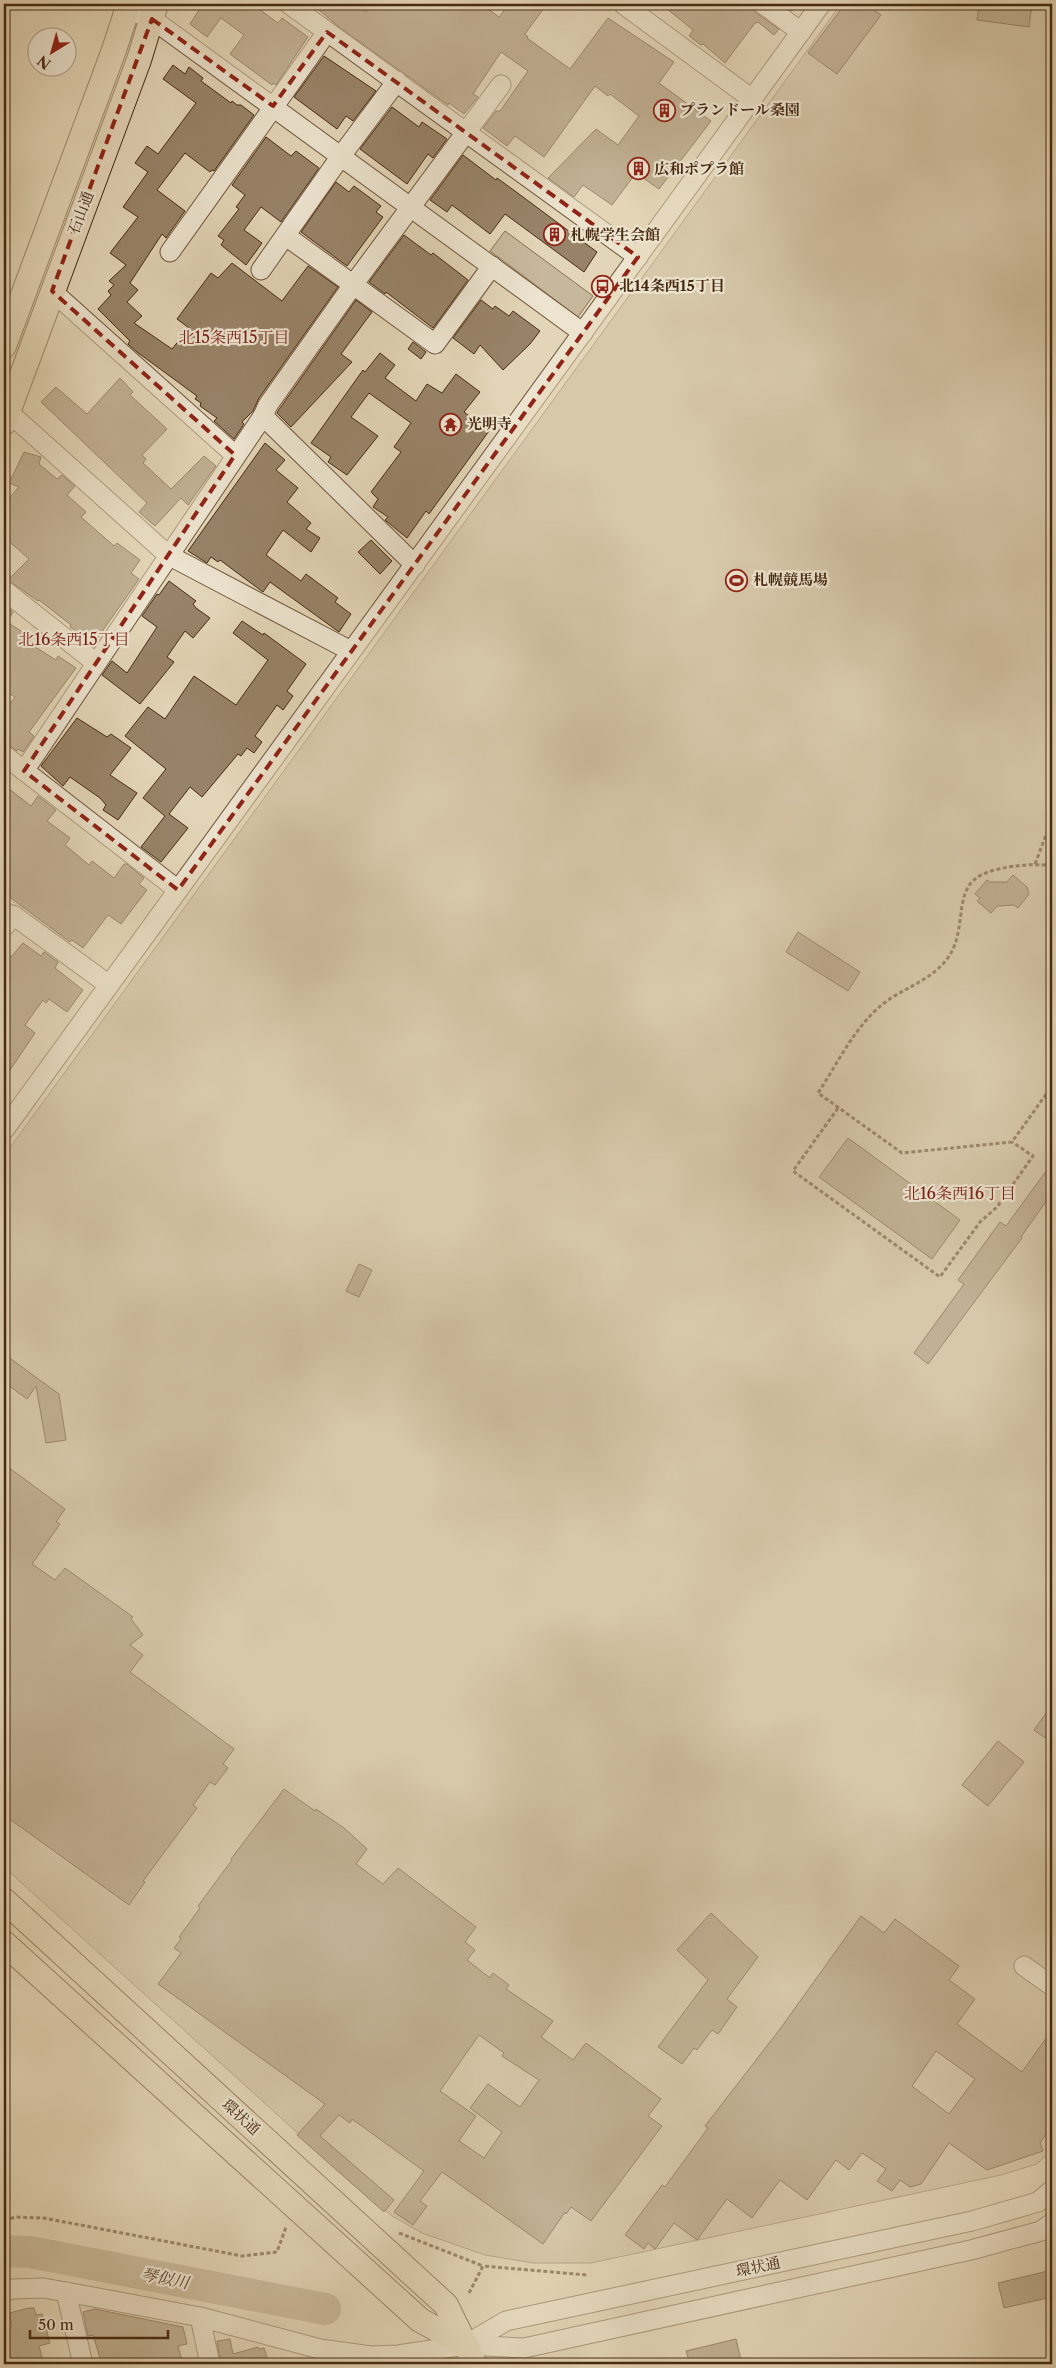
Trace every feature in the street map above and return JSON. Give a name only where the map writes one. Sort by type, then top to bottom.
[{"type":"main road","name":"石山通","points":[[4,346],[128,6]]},
{"type":"main road","name":"石山通","points":[[5,414],[154,11]]},
{"type":"main road","name":"環状通","points":[[4,1900],[446,2305],[470,2354]]},
{"type":"main road","name":"環状通","points":[[4,1942],[420,2320],[470,2354]]},
{"type":"street","points":[[289,4],[638,257]]},
{"type":"street","points":[[623,4],[752,100]]},
{"type":"street","points":[[763,4],[800,32]]},
{"type":"street","points":[[4,1130],[821,4]]},
{"type":"street","points":[[128,6],[154,11],[273,106],[583,333]]},
{"type":"street","points":[[170,252],[327,32]]},
{"type":"street","points":[[261,270],[341,156],[397,81]]},
{"type":"street","points":[[24,770],[263,416],[268,405],[353,285],[502,85]]},
{"type":"street","points":[[286,236],[435,344],[492,266]]},
{"type":"street","points":[[52,291],[235,455]]},
{"type":"street","points":[[5,414],[168,555],[351,651]]},
{"type":"street","points":[[263,416],[415,565]]},
{"type":"street","points":[[4,590],[96,663]]},
{"type":"street","points":[[4,755],[178,890]]},
{"type":"street","points":[[4,927],[13,915],[109,985]]},
{"type":"street","points":[[1024,1966],[1052,1986]]},
{"type":"street","name":"環状通","points":[[470,2354],[506,2321],[972,2221],[1038,2202],[1052,2190]]},
{"type":"street","name":"環状通","points":[[470,2354],[524,2348],[971,2250],[1041,2231],[1052,2223]]},
{"type":"street","points":[[4,2291],[43,2288],[200,2318],[322,2357],[470,2354]]},
{"type":"street","points":[[66,2292],[83,2364]]},
{"type":"street","points":[[200,2318],[210,2364]]},
{"type":"path","points":[[1035,864],[1052,819]]},
{"type":"path","points":[[838,1108],[793,1171],[940,1277],[980,1222],[997,1207],[1033,1156],[1012,1142],[902,1153],[818,1093],[860,1028],[876,1010],[897,994],[927,978],[947,960],[958,940],[963,897],[971,882],[986,872],[1035,864],[1052,866]]},
{"type":"path","points":[[1012,1142],[1052,1086]]},
{"type":"path","points":[[1045,1097],[1052,1102]]},
{"type":"path","points":[[4,2220],[16,2217],[44,2218],[242,2256],[277,2252],[287,2224]]},
{"type":"path","points":[[395,2231],[483,2266],[587,2275]]},
{"type":"path","points":[[469,2292],[483,2266]]},
{"type":"highlighted area","points":[[152,19],[273,106],[327,32],[638,257],[178,890],[24,771],[235,455],[52,291]]},
{"type":"shaded area","name":"札幌競馬場","points":[[841,4],[1052,4],[1052,2149],[1037,2164],[1001,2175],[591,2263],[533,2263],[485,2255],[422,2233],[392,2216],[365,2194],[4,1867],[4,1156]]},
{"type":"shaded area","points":[[505,231],[593,296],[578,317],[490,251]]},
{"type":"building","points":[[203,4],[252,4],[278,23],[282,18],[308,37],[276,85],[273,83],[272,85],[230,54],[244,35],[221,18],[207,37],[190,24]]},
{"type":"building","points":[[312,4],[354,4],[366,12],[372,4],[482,4],[499,17],[509,4],[547,4],[525,34],[527,38],[570,69],[608,18],[674,62],[659,83],[711,121],[659,189],[636,173],[612,205],[583,185],[574,197],[548,178],[596,129],[618,145],[639,116],[610,94],[608,96],[595,86],[544,157],[515,136],[507,146],[483,128],[496,111],[500,111],[528,71],[501,52],[473,94],[478,97],[464,114],[449,103],[448,105],[339,27]]},
{"type":"building","points":[[661,4],[752,4],[756,13],[779,29],[774,35],[758,22],[755,23],[725,63],[703,44],[701,45],[689,36],[693,30]]},
{"type":"building","points":[[782,4],[797,4],[792,11]]},
{"type":"building","points":[[845,4],[866,4],[881,15],[837,74],[808,53]]},
{"type":"building","points":[[979,4],[1032,4],[1029,27],[977,20]]},
{"type":"building","points":[[324,56],[376,91],[353,121],[346,116],[337,129],[294,97]]},
{"type":"building","points":[[173,65],[185,74],[189,67],[203,78],[201,81],[231,103],[232,101],[237,105],[241,105],[254,115],[214,171],[210,172],[185,153],[157,190],[185,211],[166,238],[162,234],[130,283],[138,290],[127,302],[142,316],[134,323],[172,349],[189,328],[177,319],[211,273],[218,278],[232,263],[282,301],[308,266],[338,287],[259,398],[253,411],[242,422],[244,424],[234,439],[214,421],[217,418],[200,406],[201,403],[195,399],[197,396],[137,352],[128,344],[130,341],[98,309],[111,295],[108,291],[114,285],[109,281],[126,265],[110,253],[138,217],[123,207],[148,172],[135,163],[147,146],[158,154],[196,103],[163,79]]},
{"type":"building","points":[[392,107],[419,127],[422,122],[447,139],[433,158],[428,154],[407,184],[360,149]]},
{"type":"building","points":[[266,137],[291,156],[296,151],[319,168],[281,222],[261,207],[244,230],[262,243],[246,265],[221,245],[224,240],[218,236],[239,209],[236,207],[245,195],[232,185]]},
{"type":"building","points":[[463,155],[597,252],[584,272],[505,214],[490,234],[452,205],[447,212],[430,200]]},
{"type":"building","points":[[336,182],[349,192],[354,186],[381,206],[376,212],[383,217],[347,266],[301,232]]},
{"type":"building","points":[[404,235],[431,255],[433,253],[468,280],[433,328],[386,292],[385,294],[369,282]]},
{"type":"building","points":[[356,300],[372,312],[341,354],[352,362],[291,427],[277,413],[278,411]]},
{"type":"building","points":[[481,300],[493,309],[495,306],[509,316],[513,311],[540,331],[530,344],[503,370],[480,345],[474,354],[453,338]]},
{"type":"building","points":[[413,342],[426,352],[421,359],[408,349]]},
{"type":"building","points":[[380,353],[395,365],[385,378],[416,401],[427,384],[442,393],[456,374],[480,392],[464,412],[489,431],[429,514],[426,511],[407,538],[385,520],[388,517],[373,507],[378,499],[371,492],[401,452],[394,447],[411,423],[369,393],[351,417],[378,436],[347,475],[328,462],[331,457],[311,443],[363,370],[365,372]]},
{"type":"building","points":[[120,378],[133,392],[130,395],[167,429],[142,455],[146,459],[143,463],[171,489],[204,456],[216,466],[188,505],[181,498],[155,526],[139,512],[147,503],[41,402],[56,387],[87,414]]},
{"type":"building","points":[[265,443],[285,460],[276,470],[298,488],[287,502],[311,523],[306,529],[320,538],[311,552],[283,530],[266,555],[301,581],[306,574],[338,598],[335,602],[351,614],[339,632],[270,582],[263,592],[220,560],[218,562],[211,557],[207,563],[188,551]]},
{"type":"building","points":[[24,452],[41,457],[39,464],[57,479],[62,475],[75,486],[67,495],[86,512],[81,517],[114,546],[117,543],[140,560],[131,573],[139,579],[94,643],[70,627],[71,625],[39,600],[8,580],[29,559],[4,537],[4,504],[19,487],[9,483]]},
{"type":"building","points":[[371,540],[392,561],[380,574],[358,552]]},
{"type":"building","points":[[169,581],[196,601],[193,604],[196,608],[210,618],[193,638],[185,631],[167,657],[174,662],[140,704],[102,675],[112,661],[127,673],[157,627],[142,616],[157,594],[159,595]]},
{"type":"building","points":[[4,604],[13,612],[7,622],[32,638],[29,643],[56,660],[58,656],[76,668],[29,732],[34,736],[23,752],[18,749],[17,751],[4,741],[4,712],[15,697],[4,690]]},
{"type":"building","points":[[242,621],[263,635],[264,633],[306,664],[287,691],[293,696],[283,710],[277,705],[255,736],[262,742],[254,753],[247,748],[241,756],[238,754],[202,797],[190,787],[169,814],[188,828],[161,862],[141,847],[165,816],[143,798],[166,769],[125,736],[148,707],[165,719],[194,676],[236,705],[268,660],[233,633]]},
{"type":"building","points":[[77,718],[107,737],[111,734],[131,748],[110,775],[137,793],[118,820],[103,810],[106,805],[100,798],[70,777],[63,786],[41,766]]},
{"type":"building","points":[[4,785],[31,806],[38,796],[56,810],[47,821],[70,838],[65,845],[89,865],[92,861],[114,878],[124,864],[127,864],[144,878],[139,884],[147,890],[121,924],[108,915],[83,948],[72,940],[70,942],[4,893]]},
{"type":"building","points":[[1013,875],[1027,887],[1029,894],[1018,908],[1014,905],[997,906],[991,913],[977,901],[980,898],[975,894],[987,880],[990,882],[1007,882]]},
{"type":"building","points":[[798,932],[860,972],[848,991],[786,952]]},
{"type":"building","points":[[23,943],[41,956],[44,952],[58,962],[55,968],[83,990],[67,1012],[49,999],[46,1003],[43,1000],[25,1025],[35,1033],[4,1079],[4,951],[11,957]]},
{"type":"building","points":[[848,1138],[960,1220],[932,1259],[819,1177]]},
{"type":"building","points":[[1052,1163],[1052,1193],[1022,1238],[928,1364],[914,1353],[964,1284],[958,1280],[1000,1222],[1006,1226]]},
{"type":"building","points":[[359,1264],[372,1270],[359,1297],[346,1291]]},
{"type":"building","points":[[4,1354],[59,1394],[66,1440],[46,1443],[36,1386],[27,1399],[4,1382]]},
{"type":"building","points":[[4,1464],[65,1509],[56,1522],[60,1524],[32,1564],[55,1580],[65,1568],[133,1617],[131,1619],[143,1635],[130,1645],[143,1655],[130,1672],[234,1749],[223,1764],[228,1768],[215,1785],[210,1782],[193,1805],[197,1808],[143,1881],[145,1882],[129,1905],[4,1815]]},
{"type":"building","points":[[1052,1705],[1052,1743],[1034,1730]]},
{"type":"building","points":[[998,1741],[1024,1762],[988,1806],[962,1785]]},
{"type":"building","points":[[284,1789],[315,1811],[316,1809],[344,1828],[367,1849],[356,1864],[383,1884],[398,1868],[476,1927],[465,1942],[475,1950],[467,1960],[490,1978],[493,1973],[509,1985],[506,1989],[553,2021],[541,2037],[573,2060],[586,2043],[661,2099],[648,2116],[662,2126],[591,2221],[571,2207],[566,2214],[565,2212],[543,2244],[442,2172],[420,2201],[427,2206],[413,2225],[394,2212],[424,2171],[352,2119],[350,2123],[339,2115],[320,2136],[394,2200],[384,2212],[297,2135],[325,2104],[158,1984],[181,1953],[174,1948],[181,1939],[179,1937],[231,1859]],"holes":[[[479,2035],[504,2053],[502,2056],[539,2080],[520,2107],[488,2084],[470,2108],[502,2132],[484,2158],[459,2141],[476,2116],[440,2091]]]},
{"type":"building","points":[[711,1913],[758,1957],[727,1999],[737,2007],[718,2034],[712,2030],[697,2050],[694,2048],[682,2064],[658,2047],[708,1980],[677,1950]]},
{"type":"building","points":[[861,1916],[884,1933],[895,1919],[959,1966],[949,1980],[975,1999],[957,2024],[1022,2072],[1052,2030],[1052,2125],[1040,2143],[1043,2151],[987,2170],[949,2143],[921,2184],[910,2187],[900,2180],[892,2191],[877,2181],[886,2169],[862,2153],[849,2170],[836,2160],[807,2200],[780,2180],[752,2218],[727,2199],[697,2240],[674,2223],[655,2249],[648,2243],[644,2249],[625,2235],[662,2185],[665,2187],[708,2128],[705,2126],[780,2029]],"holes":[[[936,2051],[975,2079],[949,2114],[912,2086]]]},
{"type":"building","points":[[1052,2270],[1052,2297],[1004,2308],[998,2283]]},
{"type":"building","points":[[34,2308],[36,2315],[42,2314],[50,2343],[39,2346],[44,2364],[7,2364],[4,2352],[4,2329],[12,2327],[9,2313]]},
{"type":"building","points":[[95,2309],[183,2327],[187,2344],[178,2346],[183,2364],[102,2364],[93,2335],[88,2336],[83,2312]]},
{"type":"building","points":[[230,2339],[233,2354],[258,2347],[259,2349],[264,2348],[269,2364],[221,2364],[217,2341]]},
{"type":"building","points":[[736,2339],[742,2364],[690,2364],[686,2351]]},
{"type":"waterway","name":"琴似川","points":[[4,2251],[30,2252],[325,2309]]},
{"type":"place","name":"プランドール桑園","points":[[664,110]]},
{"type":"place","name":"広和ポプラ館","points":[[638,169]]},
{"type":"place","name":"札幌学生会館","points":[[554,235]]},
{"type":"place","name":"北14条西15丁目","points":[[603,286]]},
{"type":"place","name":"光明寺","points":[[451,424]]},
{"type":"place","name":"札幌競馬場","points":[[737,580]]},
{"type":"district","name":"北15条西15丁目","points":[[234,337]]},
{"type":"district","name":"北16条西15丁目","points":[[74,639]]},
{"type":"district","name":"北16条西16丁目","points":[[960,1193]]}]
